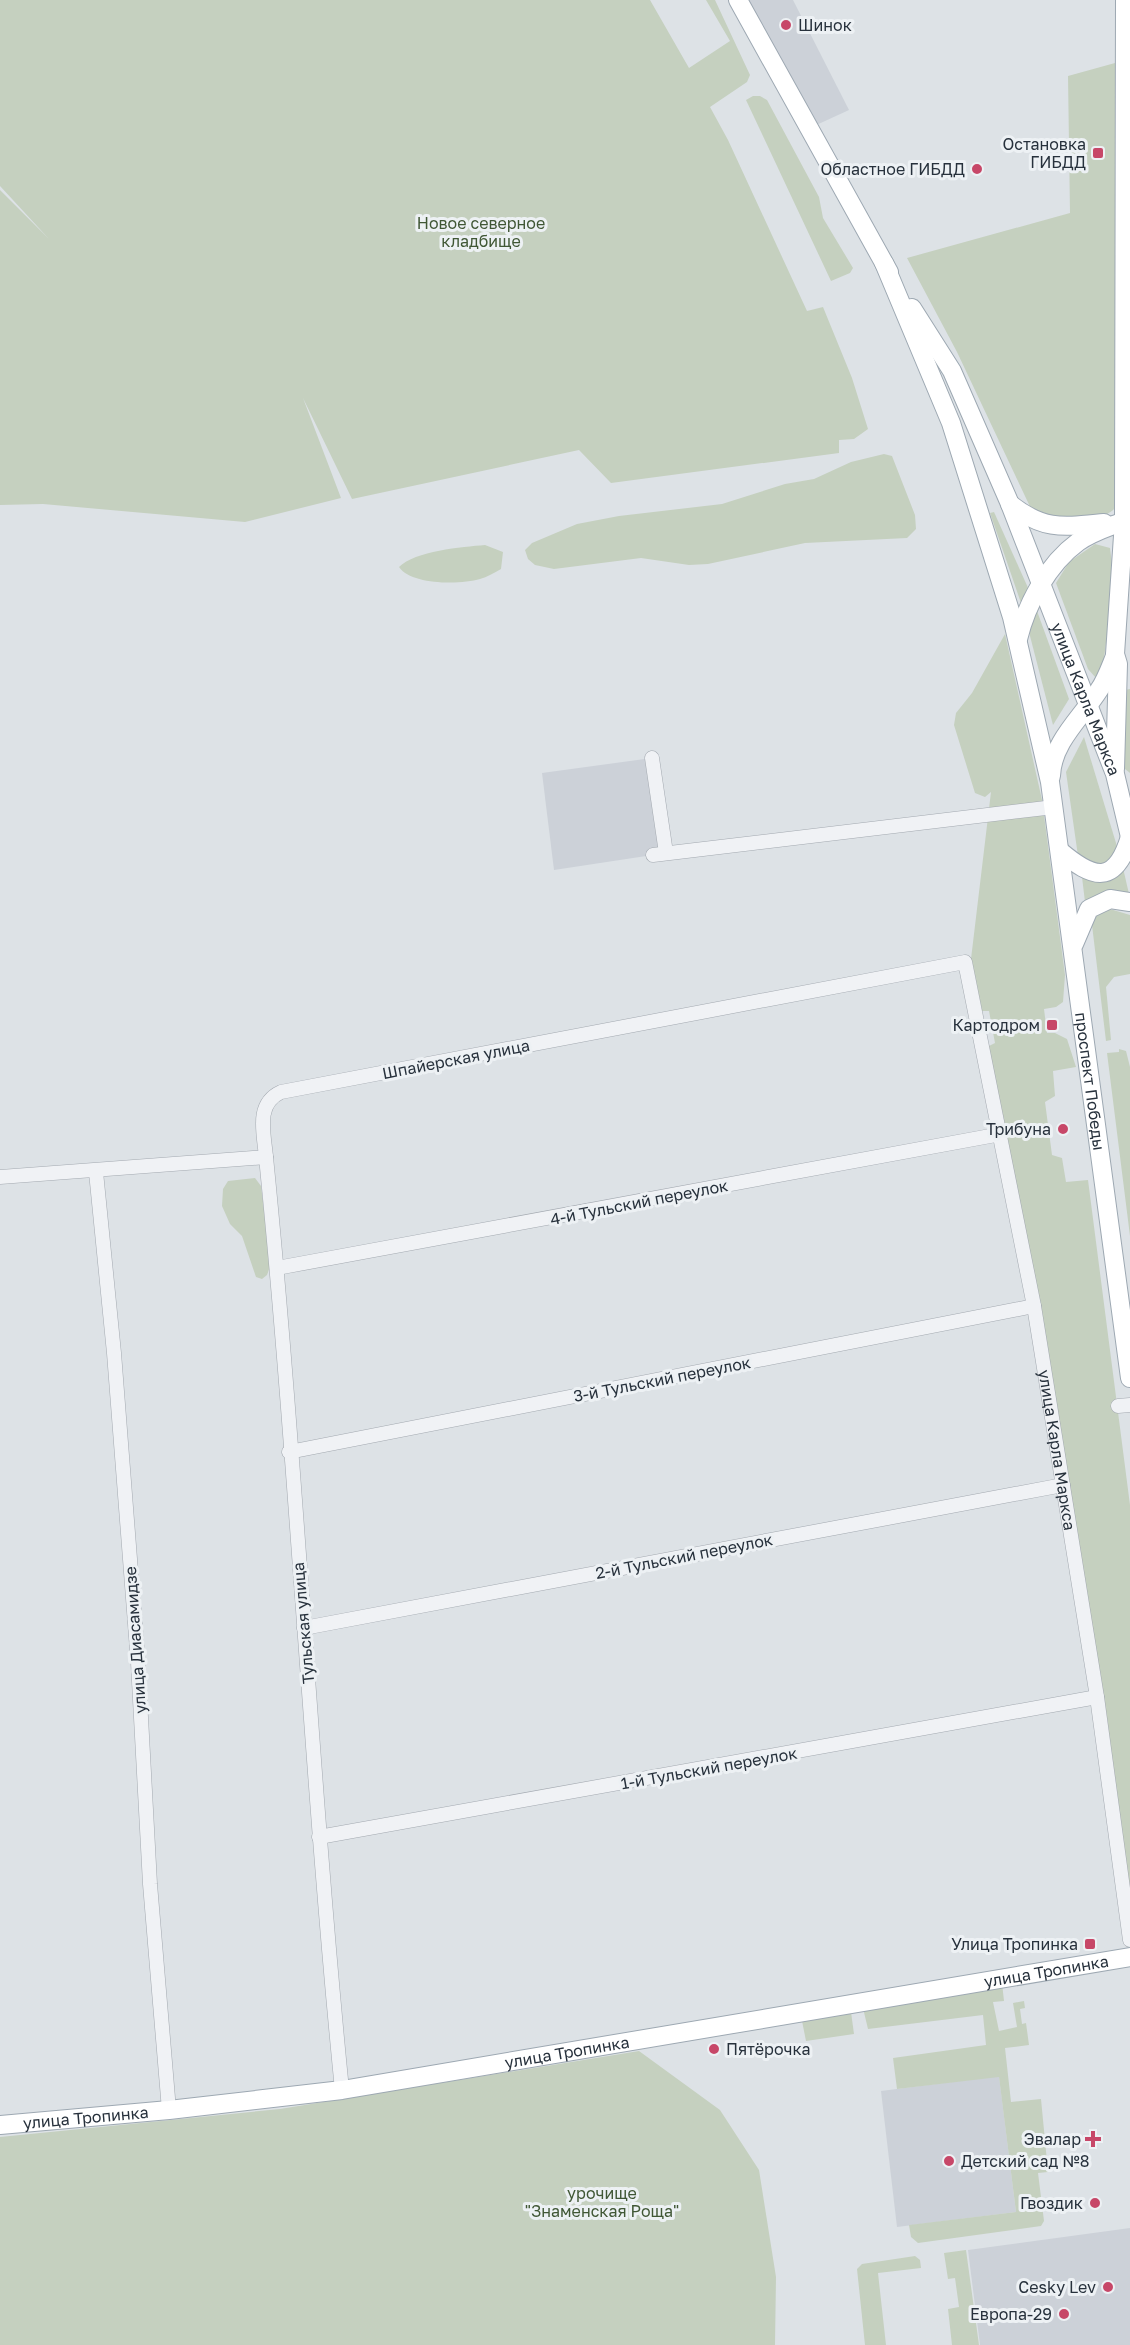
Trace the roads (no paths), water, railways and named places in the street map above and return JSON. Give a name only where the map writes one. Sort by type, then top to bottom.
[{"type":"main road","name":"улица Карла Маркса","points":[[738,0],[884,263],[952,371],[1010,504],[1115,774]]},
{"type":"main road","name":"улица Карла Маркса","points":[[1115,774],[1118,682],[1115,654],[1127,521],[1125,0]]},
{"type":"main road","name":"проспект Победы","points":[[884,263],[951,423],[1018,641],[1050,782],[1130,1378]]},
{"type":"main road","points":[[1010,504],[1026,517],[1043,525],[1066,527],[1127,521]]},
{"type":"main road","points":[[1018,641],[1029,607],[1053,566],[1079,541],[1127,521]]},
{"type":"main road","points":[[1050,782],[1054,757],[1106,677],[1115,654]]},
{"type":"main road","points":[[1059,851],[1089,873],[1106,873],[1118,864],[1130,837],[1115,774]]},
{"type":"main road","points":[[1072,950],[1077,933],[1089,909],[1110,899],[1130,902]]},
{"type":"main road","name":"улица Тропинка","points":[[0,2125],[169,2110],[342,2090],[1130,1957]]},
{"type":"street","points":[[652,758],[660,854],[1054,807]]},
{"type":"street","name":"улица Карла Маркса","points":[[965,962],[1034,1306],[1097,1697],[1130,1940]]},
{"type":"street","name":"Шпайерская улица","points":[[266,1157],[262,1116],[265,1104],[281,1092],[965,962]]},
{"type":"street","name":"4-й Тульский переулок","points":[[277,1268],[1001,1134]]},
{"type":"street","points":[[0,1177],[96,1172],[266,1157]]},
{"type":"street","name":"Тульская улица","points":[[266,1157],[277,1268],[319,1837],[342,2090]]},
{"type":"street","name":"улица Диасамидзе","points":[[96,1172],[114,1353],[138,1662],[150,1884],[169,2110]]},
{"type":"street","name":"3-й Тульский переулок","points":[[289,1452],[1034,1306]]},
{"type":"street","name":"2-й Тульский переулок","points":[[304,1628],[1063,1485]]},
{"type":"street","name":"1-й Тульский переулок","points":[[319,1837],[1097,1697]]},
{"type":"place","name":"Шинок","points":[[786,25]]},
{"type":"place","name":"Остановка ГИБДД","points":[[1098,153]]},
{"type":"place","name":"Областное ГИБДД","points":[[977,169]]},
{"type":"place","name":"Картодром","points":[[1052,1025]]},
{"type":"place","name":"Трибуна","points":[[1063,1129]]},
{"type":"place","name":"Улица Тропинка","points":[[1090,1944]]},
{"type":"place","name":"Пятёрочка","points":[[714,2049]]},
{"type":"place","name":"Эвалар","points":[[1093,2139]]},
{"type":"place","name":"Детский сад №8","points":[[949,2161]]},
{"type":"place","name":"Гвоздик","points":[[1095,2203]]},
{"type":"place","name":"Cesky Lev","points":[[1108,2287]]},
{"type":"place","name":"Европа-29","points":[[1064,2314]]},
{"type":"park label","name":"Новое северное кладбище","points":[[481,232]]},
{"type":"park label","name":"урочище \"Знаменская Роща\"","points":[[602,2202]]}]
